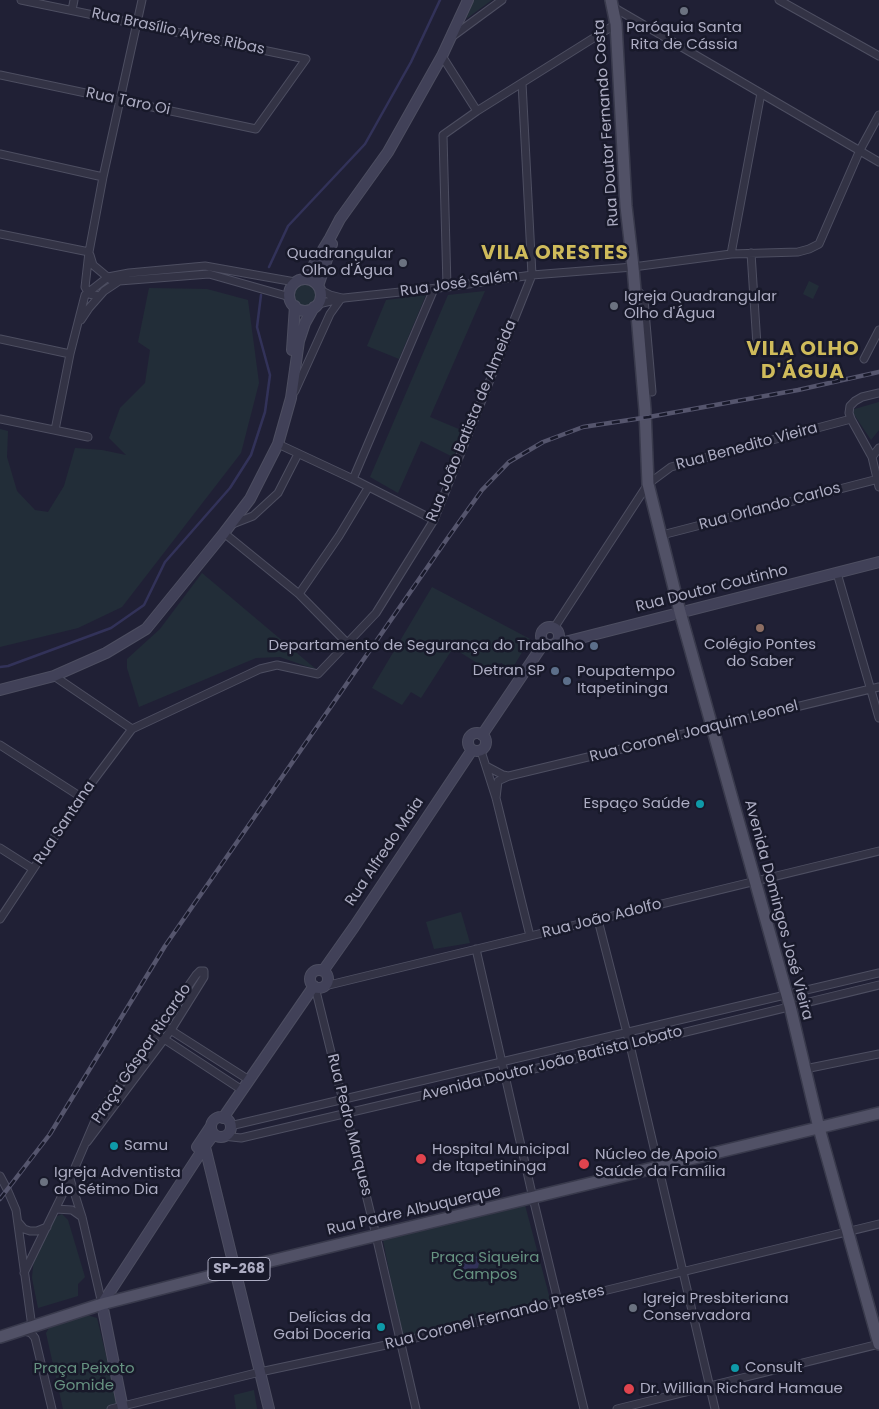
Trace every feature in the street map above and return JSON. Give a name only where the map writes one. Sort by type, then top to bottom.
[{"type":"main road","points":[[290,401],[292,287],[300,281],[340,219],[388,152],[442,56],[468,0]]},
{"type":"main road","name":"Rua Doutor Fernando Costa","points":[[612,4],[616,24],[626,206],[635,289],[648,484]]},
{"type":"main road","points":[[0,690],[54,676],[106,653],[146,629],[250,499],[278,444],[290,401],[298,341],[305,323],[320,300],[319,288],[340,219]]},
{"type":"main road","points":[[300,281],[314,282],[319,288]]},
{"type":"main road","points":[[292,302],[299,309],[304,310],[316,306]]},
{"type":"main road","name":"Avenida Domingos José Vieira","points":[[648,484],[680,612],[790,1006],[819,1128],[879,1344]]},
{"type":"main road","name":"Rua Doutor Coutinho","points":[[548,644],[879,562]]},
{"type":"main road","points":[[482,735],[548,644],[557,642],[558,632],[554,628],[546,628],[542,632],[541,639],[548,644]]},
{"type":"main road","points":[[476,734],[482,735],[485,738],[485,748],[476,750],[468,743],[470,738],[476,734]]},
{"type":"main road","name":"Rua Alfredo Maia","points":[[323,971],[476,750]]},
{"type":"main road","points":[[123,1408],[102,1304],[178,1188],[204,1142],[216,1132],[228,1133],[227,1122],[242,1090],[318,986],[328,979],[323,971],[316,971],[311,974],[310,980],[318,986]]},
{"type":"main road","name":"Rua Padre Albuquerque","points":[[102,1304],[376,1235],[528,1200],[879,1113]]},
{"type":"main road","points":[[216,1132],[212,1122],[217,1118],[227,1122]]},
{"type":"main road","points":[[204,1142],[269,1409]]},
{"type":"main road","name":"SP-268","points":[[0,1337],[20,1331],[34,1333],[44,1323],[102,1304]]},
{"type":"street","name":"Rua Brasílio Ayres Ribas","points":[[21,0],[306,59],[256,129]]},
{"type":"street","points":[[72,10],[74,0]]},
{"type":"street","points":[[102,294],[92,295],[87,292],[85,287],[89,252],[103,177],[142,0]]},
{"type":"street","points":[[450,38],[502,0]]},
{"type":"street","points":[[779,0],[879,56]]},
{"type":"street","points":[[612,4],[879,162]]},
{"type":"street","points":[[447,287],[443,135],[477,111],[616,24]]},
{"type":"street","points":[[442,56],[477,111]]},
{"type":"street","name":"Rua Taro Oi","points":[[0,75],[256,129]]},
{"type":"street","name":"Rua João Batista de Almeida","points":[[132,729],[260,669],[277,665],[318,674],[376,613],[434,520],[532,274],[522,83]]},
{"type":"street","points":[[731,254],[761,93]]},
{"type":"street","name":"Rua José Salém","points":[[316,306],[342,299],[434,289],[532,274],[633,267],[731,254],[798,252],[809,249],[819,244],[860,150],[879,115]]},
{"type":"street","points":[[0,154],[103,177]]},
{"type":"street","points":[[0,234],[89,252]]},
{"type":"street","points":[[89,252],[93,264],[110,279],[111,286]]},
{"type":"street","points":[[751,253],[757,345]]},
{"type":"street","points":[[55,430],[70,354],[83,303],[87,292],[108,277],[205,266],[300,281]]},
{"type":"street","points":[[77,326],[88,308],[119,281],[209,274],[292,302]]},
{"type":"street","points":[[290,401],[330,314],[342,299],[330,295],[319,288]]},
{"type":"street","points":[[353,480],[434,289]]},
{"type":"street","points":[[635,289],[642,295],[644,300],[652,392]]},
{"type":"street","points":[[864,359],[879,330]]},
{"type":"street","points":[[0,339],[70,354]]},
{"type":"street","points":[[878,483],[872,457],[849,413],[850,406],[855,400],[879,393]]},
{"type":"street","points":[[0,419],[88,437]]},
{"type":"street","name":"Rua Benedito Vieira","points":[[648,484],[670,467],[851,419]]},
{"type":"street","points":[[278,444],[434,520]]},
{"type":"street","points":[[872,457],[879,448]]},
{"type":"street","points":[[298,454],[278,494],[253,516],[227,529],[299,594],[347,643]]},
{"type":"street","name":"Rua Orlando Carlos","points":[[662,535],[878,483]]},
{"type":"street","points":[[554,628],[648,484]]},
{"type":"street","points":[[299,594],[339,536],[368,488]]},
{"type":"street","points":[[837,572],[879,718]]},
{"type":"street","points":[[54,676],[132,729]]},
{"type":"street","name":"Rua Coronel Joaquim Leonel","points":[[509,776],[879,687]]},
{"type":"street","name":"Rua Santana","points":[[0,919],[81,797],[132,729]]},
{"type":"street","points":[[0,745],[81,797]]},
{"type":"street","points":[[476,750],[486,766],[496,798],[530,936]]},
{"type":"street","points":[[486,766],[509,776]]},
{"type":"street","points":[[496,798],[498,781],[509,776]]},
{"type":"street","points":[[0,848],[33,869]]},
{"type":"street","name":"Rua João Adolfo","points":[[318,986],[879,851]]},
{"type":"street","points":[[598,920],[630,1045],[715,1409]]},
{"type":"street","points":[[476,949],[505,1076],[528,1200],[558,1302],[584,1409]]},
{"type":"street","name":"Praça Gáspar Ricardo","points":[[24,1273],[70,1180],[97,1116],[196,974],[204,971],[204,977],[165,1039],[87,1142]]},
{"type":"street","name":"Avenida Doutor João Batista Lobato","points":[[227,1122],[342,1099],[879,973]]},
{"type":"street","name":"Avenida Doutor João Batista Lobato","points":[[216,1132],[241,1138],[879,985]]},
{"type":"street","name":"Rua Pedro Marques","points":[[318,986],[342,1099],[416,1409]]},
{"type":"street","points":[[161,1024],[249,1080]]},
{"type":"street","points":[[155,1033],[242,1090]]},
{"type":"street","points":[[805,1070],[879,1054]]},
{"type":"street","points":[[0,1176],[14,1204],[34,1333],[52,1409]]},
{"type":"street","points":[[70,1180],[82,1217],[102,1304]]},
{"type":"street","points":[[56,1209],[72,1210],[82,1217]]},
{"type":"street","points":[[18,1222],[24,1229],[30,1231],[37,1231],[47,1227]]},
{"type":"street","name":"Rua Coronel Fernando Prestes","points":[[111,1409],[123,1408],[260,1372],[400,1342],[879,1224]]},
{"type":"street","points":[[617,1409],[879,1344]]},
{"type":"green space","points":[[474,0],[492,0],[466,19]]},
{"type":"green space","points":[[809,281],[819,286],[813,299],[803,294]]},
{"type":"green space","points":[[305,283],[314,286],[317,295],[314,304],[305,307],[296,304],[293,295],[296,286]]},
{"type":"green space","points":[[149,288],[207,289],[248,300],[259,383],[241,453],[122,607],[78,628],[0,647],[0,429],[8,431],[7,457],[17,491],[35,510],[48,512],[64,486],[75,448],[102,450],[126,455],[109,438],[120,408],[145,383],[150,350],[138,342]]},
{"type":"green space","points":[[485,291],[430,417],[466,432],[453,457],[421,441],[398,493],[370,477],[448,295]]},
{"type":"green space","points":[[426,295],[399,359],[367,346],[386,300]]},
{"type":"green space","points":[[879,402],[879,430],[871,440],[851,410]]},
{"type":"green space","points":[[202,573],[317,670],[280,657],[256,658],[139,707],[127,668],[127,659],[160,629]]},
{"type":"green space","points":[[432,587],[530,639],[506,679],[506,670],[502,663],[482,666],[453,648],[421,698],[411,692],[402,705],[372,688]]},
{"type":"green space","points":[[461,912],[470,943],[434,949],[426,922]]},
{"type":"green space","name":"Praça Siqueira Campos","points":[[525,1205],[551,1303],[402,1338],[383,1240]]},
{"type":"green space","points":[[62,1214],[68,1220],[85,1277],[78,1284],[78,1296],[38,1308],[32,1278],[34,1257],[53,1218]]},
{"type":"green space","name":"Praça Peixoto Gomide","points":[[87,1315],[97,1318],[119,1409],[63,1409],[46,1333],[49,1328]]},
{"type":"green space","points":[[254,1390],[257,1409],[236,1409],[234,1395]]},
{"type":"shaded area","points":[[469,1253],[476,1256],[479,1263],[476,1270],[469,1273],[462,1270],[459,1263],[462,1256]]},
{"type":"waterway","points":[[269,267],[288,226],[365,144],[411,62],[440,0]]},
{"type":"waterway","points":[[0,667],[8,666],[111,628],[144,605],[165,562],[230,488],[251,455],[265,412],[270,375],[257,327],[261,295]]},
{"type":"railway","points":[[0,1199],[50,1134],[165,946],[447,539],[482,490],[509,462],[543,442],[583,427],[798,390],[879,372]]},
{"type":"place","name":"Paróquia Santa Rita de Cássia","points":[[684,11]]},
{"type":"place","name":"Quadrangular Olho d'Água","points":[[403,263]]},
{"type":"place","name":"Igreja Quadrangular Olho d'Água","points":[[614,306]]},
{"type":"place","name":"Colégio Pontes do Saber","points":[[760,628]]},
{"type":"place","name":"Departamento de Segurança do Trabalho","points":[[594,646]]},
{"type":"place","name":"Detran SP","points":[[555,671]]},
{"type":"place","name":"Poupatempo Itapetininga","points":[[567,681]]},
{"type":"place","name":"Espaço Saúde","points":[[700,804]]},
{"type":"place","name":"Samu","points":[[114,1146]]},
{"type":"place","name":"Hospital Municipal de Itapetininga","points":[[421,1159]]},
{"type":"place","name":"Núcleo de Apoio Saúde da Família","points":[[584,1164]]},
{"type":"place","name":"Igreja Adventista do Sétimo Dia","points":[[44,1182]]},
{"type":"place","name":"Igreja Presbiteriana Conservadora","points":[[633,1308]]},
{"type":"place","name":"Delícias da Gabi Doceria","points":[[381,1327]]},
{"type":"place","name":"Consult","points":[[735,1368]]},
{"type":"place","name":"Dr. Willian Richard Hamaue","points":[[629,1389]]},
{"type":"district","name":"VILA ORESTES","points":[[555,254]]},
{"type":"district","name":"VILA OLHO D'ÁGUA","points":[[803,362]]}]
